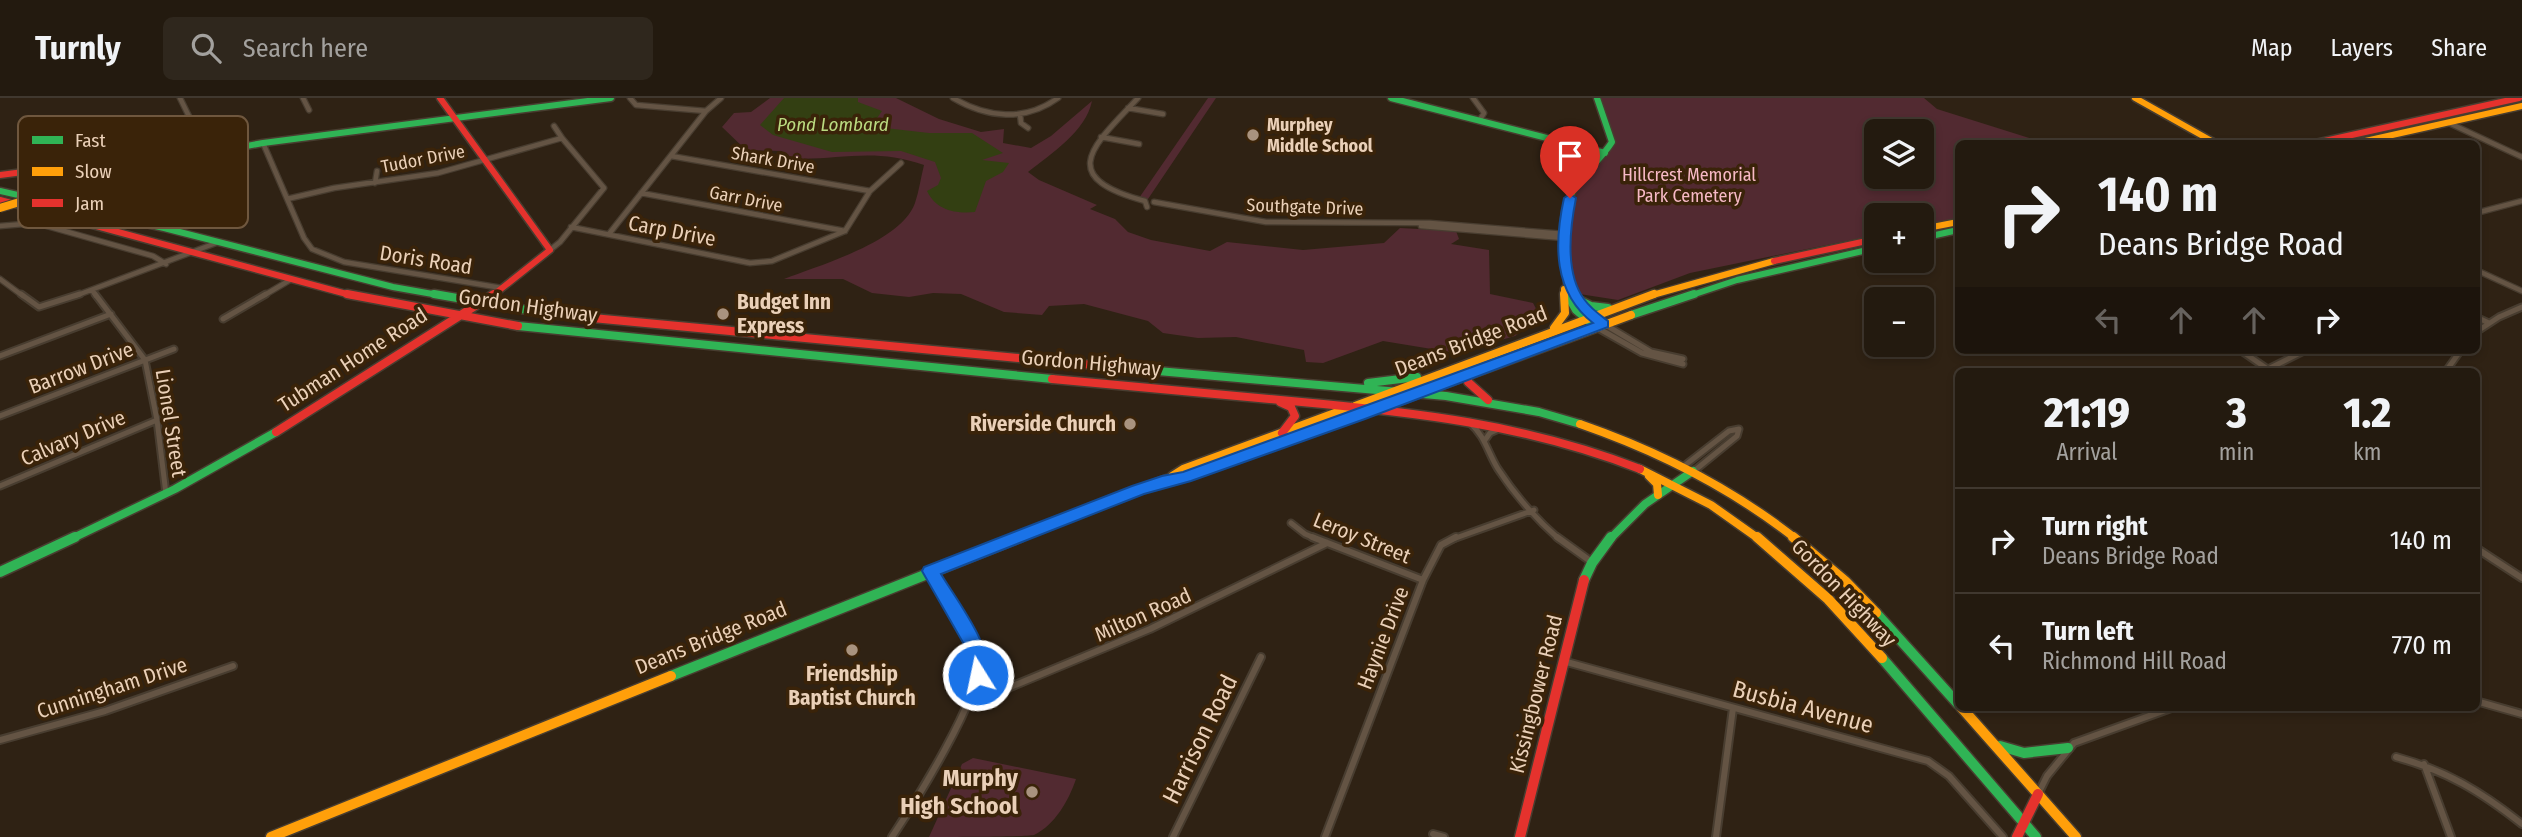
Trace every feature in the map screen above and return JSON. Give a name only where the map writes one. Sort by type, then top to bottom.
[{"type":"main road","points":[[440,98],[550,250]]},
{"type":"main road","points":[[248,148],[263,143],[454,120],[576,100],[611,98]]},
{"type":"main road","points":[[1391,98],[1605,153]]},
{"type":"main road","points":[[1547,338],[1563,318],[1567,273],[1565,215],[1570,198],[1605,153],[1612,137],[1597,98]]},
{"type":"main road","points":[[2134,98],[2210,140]]},
{"type":"main road","points":[[2329,140],[2515,100]]},
{"type":"main road","points":[[2369,140],[2447,122],[2515,100]]},
{"type":"main road","points":[[0,175],[18,173]]},
{"type":"main road","name":"Gordon Highway","points":[[0,191],[18,195]]},
{"type":"main road","points":[[0,204],[18,199]]},
{"type":"main road","name":"Gordon Highway","points":[[0,204],[18,209]]},
{"type":"main road","points":[[1934,227],[1955,223]]},
{"type":"main road","name":"Gordon Highway","points":[[95,228],[362,298],[457,317],[585,335],[1451,416],[1522,429],[1592,449],[1671,483],[1748,529],[1788,560],[1826,595],[2036,837]]},
{"type":"main road","name":"Gordon Highway","points":[[164,228],[393,287],[479,303],[592,319],[1417,393],[1504,405],[1608,433],[1689,468],[1766,515],[1835,570],[1955,700]]},
{"type":"main road","points":[[1934,235],[1955,231]]},
{"type":"main road","name":"Deans Bridge Road","points":[[1594,322],[1624,304],[1727,272],[1864,242]]},
{"type":"main road","name":"Tubman Home Road","points":[[0,572],[166,494],[261,442],[502,288],[540,261],[550,250]]},
{"type":"main road","name":"Deans Bridge Road","points":[[271,837],[930,571],[1167,479],[1183,469],[1454,368],[1526,342],[1547,338],[1728,282],[1864,251]]},
{"type":"main road","points":[[1567,273],[1575,298],[1594,322]]},
{"type":"main road","points":[[1564,289],[1573,307],[1594,322]]},
{"type":"main road","points":[[1575,298],[1601,308],[1624,304]]},
{"type":"main road","name":"Deans Bridge Road","points":[[1167,479],[1185,477],[1537,350],[1547,338]]},
{"type":"main road","points":[[1297,382],[1376,383],[1454,368]]},
{"type":"main road","points":[[1468,374],[1468,382],[1482,396],[1504,405]]},
{"type":"main road","points":[[1264,398],[1287,404],[1294,410],[1294,419],[1282,433]]},
{"type":"main road","points":[[1592,449],[1651,478],[1657,484],[1658,495]]},
{"type":"main road","name":"Kissingbower Road","points":[[1520,837],[1585,577],[1592,563],[1658,495],[1689,468]]},
{"type":"main road","name":"Gordon Highway","points":[[1965,711],[2076,837]]},
{"type":"main road","points":[[1985,734],[2003,748],[2019,753],[2068,748]]},
{"type":"main road","points":[[2018,837],[2038,794]]},
{"type":"street","points":[[180,98],[189,116]]},
{"type":"street","points":[[303,98],[309,110]]},
{"type":"street","points":[[629,98],[636,105],[706,111]]},
{"type":"street","points":[[609,234],[706,111],[721,98]]},
{"type":"street","points":[[953,98],[982,112],[1020,114],[1041,110],[1058,98]]},
{"type":"street","points":[[1138,98],[1101,137],[1088,156],[1092,174],[1116,193],[1145,201],[1147,207]]},
{"type":"street","points":[[1473,98],[1483,113],[1479,121]]},
{"type":"street","points":[[1128,108],[1163,114]]},
{"type":"street","points":[[1020,114],[1021,123],[1028,128]]},
{"type":"street","points":[[2435,116],[2522,157]]},
{"type":"street","points":[[550,250],[604,188],[554,127]]},
{"type":"street","points":[[1101,137],[1139,144]]},
{"type":"street","name":"Tudor Drive","points":[[287,199],[334,188],[438,173],[562,138]]},
{"type":"street","name":"Doris Road","points":[[263,143],[308,245],[323,256],[344,262],[502,288]]},
{"type":"street","name":"Shark Drive","points":[[671,156],[870,191]]},
{"type":"street","points":[[845,231],[870,191],[901,163]]},
{"type":"street","points":[[375,183],[377,171]]},
{"type":"street","name":"Garr Drive","points":[[641,193],[845,231]]},
{"type":"street","points":[[2480,212],[2522,201]]},
{"type":"street","name":"Southgate Drive","points":[[1154,202],[1266,222],[1414,224],[1565,236]]},
{"type":"street","points":[[0,226],[18,224]]},
{"type":"street","name":"Carp Drive","points":[[571,227],[750,263],[766,262],[845,231]]},
{"type":"street","points":[[54,228],[153,256],[166,264]]},
{"type":"street","points":[[0,279],[39,306],[56,304],[219,242]]},
{"type":"street","points":[[330,271],[344,262]]},
{"type":"street","points":[[2480,272],[2522,291]]},
{"type":"street","points":[[223,319],[291,279]]},
{"type":"street","name":"Lionel Street","points":[[92,290],[145,360],[157,419],[166,494]]},
{"type":"street","points":[[2480,329],[2522,307]]},
{"type":"street","points":[[0,356],[111,314]]},
{"type":"street","points":[[2480,319],[2489,323]]},
{"type":"street","points":[[1594,322],[1650,356],[1683,361]]},
{"type":"street","name":"Barrow Drive","points":[[0,416],[174,348]]},
{"type":"street","points":[[2246,354],[2267,368]]},
{"type":"street","points":[[2274,368],[2298,354]]},
{"type":"street","points":[[2448,368],[2459,354]]},
{"type":"street","points":[[1451,416],[1468,421],[1478,429],[1499,471],[1573,552],[1592,563]]},
{"type":"street","name":"Calvary Drive","points":[[0,486],[157,419]]},
{"type":"street","points":[[1485,440],[1499,428],[1522,429]]},
{"type":"street","name":"Kissingbower Road","points":[[1739,429],[1737,436],[1689,468],[1711,444],[1729,431],[1739,429]]},
{"type":"street","name":"Haynie Drive","points":[[1325,837],[1423,580],[1441,545],[1534,510]]},
{"type":"street","name":"Leroy Street","points":[[1291,523],[1306,534],[1423,580]]},
{"type":"street","name":"Milton Road","points":[[967,705],[1092,656],[1248,585],[1327,543]]},
{"type":"street","points":[[2480,551],[2522,578]]},
{"type":"street","points":[[892,837],[913,806],[967,705],[978,675],[979,661],[974,645],[930,571]]},
{"type":"street","name":"Harrison Road","points":[[1173,837],[1261,657]]},
{"type":"street","name":"Busbia Avenue","points":[[1563,661],[1928,761],[1949,776],[2003,837]]},
{"type":"street","name":"Cunningham Drive","points":[[0,740],[105,711],[233,666]]},
{"type":"street","points":[[2480,702],[2522,714]]},
{"type":"street","points":[[1716,837],[1733,708]]},
{"type":"street","points":[[2038,794],[2047,776],[2068,748],[2164,711]]},
{"type":"street","points":[[2396,757],[2424,764],[2470,783],[2522,824]]},
{"type":"street","points":[[2424,764],[2451,837]]},
{"type":"street","points":[[1433,834],[1444,837]]},
{"type":"green space","points":[[770,98],[896,98],[939,119],[981,132],[1004,129],[1003,143],[1031,148],[1051,136],[1092,101],[1083,122],[1075,132],[1028,172],[1039,180],[1097,205],[1090,209],[1115,219],[1128,232],[1151,240],[1210,251],[1227,242],[1303,250],[1384,243],[1400,228],[1456,231],[1459,239],[1451,244],[1489,250],[1490,294],[1533,303],[1541,318],[1515,336],[1456,353],[1383,341],[1323,363],[1306,362],[1304,350],[1236,337],[1198,338],[1163,333],[1148,321],[1084,304],[1049,306],[1042,315],[1004,312],[961,294],[933,293],[909,297],[872,293],[843,279],[784,279],[858,250],[894,229],[907,217],[915,203],[924,165],[887,156],[803,159],[784,158],[782,151],[746,150],[722,127],[734,113],[751,112]]},
{"type":"green space","points":[[1208,98],[1216,98],[1148,199],[1139,198]]},
{"type":"green space","name":"Hillcrest Memorial Park Cemetery","points":[[1600,98],[1924,98],[1937,109],[2035,140],[1955,140],[1955,219],[1934,223],[1934,203],[1864,203],[1864,237],[1690,273],[1618,300],[1573,293],[1564,228],[1573,191],[1611,145]]},
{"type":"green space","points":[[973,758],[1076,779],[1060,811],[1042,831],[1034,835],[929,837],[962,764]]},
{"type":"water","name":"Pond Lombard","points":[[784,98],[858,98],[858,102],[882,111],[873,124],[929,133],[972,133],[1003,153],[982,160],[1009,163],[1003,172],[986,181],[975,212],[947,209],[935,203],[927,191],[938,185],[941,178],[935,162],[901,151],[832,152],[773,135],[760,125]]},
{"type":"traffic: fast","points":[[248,146],[611,98]]},
{"type":"traffic: fast","points":[[1391,98],[1605,153]]},
{"type":"traffic: fast","points":[[1596,318],[1580,305],[1571,289],[1565,262],[1564,231],[1572,193],[1612,142],[1597,98]]},
{"type":"traffic: fast","points":[[0,191],[18,195]]},
{"type":"traffic: fast","points":[[164,228],[393,287],[550,314]]},
{"type":"traffic: fast","points":[[1934,235],[1955,231]]},
{"type":"traffic: fast","points":[[1631,315],[1737,280],[1864,251]]},
{"type":"traffic: fast","points":[[1567,273],[1565,290],[1571,304],[1596,327]]},
{"type":"traffic: fast","points":[[1575,298],[1591,306],[1608,308]]},
{"type":"traffic: fast","points":[[518,326],[1052,379]]},
{"type":"traffic: fast","points":[[1135,369],[1446,396],[1539,412],[1580,424]]},
{"type":"traffic: fast","points":[[1368,383],[1417,377]]},
{"type":"traffic: fast","points":[[0,572],[175,489],[276,432]]},
{"type":"traffic: fast","points":[[1584,580],[1602,547],[1615,532],[1645,504],[1693,471]]},
{"type":"traffic: fast","points":[[671,676],[1128,494]]},
{"type":"traffic: fast","points":[[1876,613],[1955,701]]},
{"type":"traffic: fast","points":[[1882,658],[2036,837]]},
{"type":"traffic: fast","points":[[2000,746],[2024,753],[2068,748]]},
{"type":"traffic: slow","points":[[2135,98],[2210,140]]},
{"type":"traffic: slow","points":[[2370,140],[2522,106]]},
{"type":"traffic: slow","points":[[0,208],[18,203]]},
{"type":"traffic: slow","points":[[1934,227],[1955,223]]},
{"type":"traffic: slow","points":[[1355,406],[1665,290],[1774,261]]},
{"type":"traffic: slow","points":[[1554,328],[1565,313],[1564,289]]},
{"type":"traffic: slow","points":[[1380,408],[1631,315]]},
{"type":"traffic: slow","points":[[1172,476],[1183,469],[1351,407]]},
{"type":"traffic: slow","points":[[1580,424],[1663,456],[1741,499],[1812,552],[1876,613]]},
{"type":"traffic: slow","points":[[1640,469],[1711,505],[1772,548],[1828,599],[1882,658]]},
{"type":"traffic: slow","points":[[1649,476],[1657,484],[1658,495]]},
{"type":"traffic: slow","points":[[271,837],[671,676]]},
{"type":"traffic: slow","points":[[1965,711],[2076,837]]},
{"type":"traffic: jam","points":[[276,432],[489,298],[550,250],[440,98]]},
{"type":"traffic: jam","points":[[2329,140],[2519,98]]},
{"type":"traffic: jam","points":[[0,175],[18,173]]},
{"type":"traffic: jam","points":[[0,200],[18,205]]},
{"type":"traffic: jam","points":[[103,228],[362,298],[518,326]]},
{"type":"traffic: jam","points":[[1774,261],[1864,242]]},
{"type":"traffic: jam","points":[[550,314],[1135,369]]},
{"type":"traffic: jam","points":[[1468,374],[1468,382],[1488,400]]},
{"type":"traffic: jam","points":[[1052,379],[1355,407],[1479,422],[1559,440],[1640,469]]},
{"type":"traffic: jam","points":[[1280,402],[1291,407],[1295,416],[1282,433]]},
{"type":"traffic: jam","points":[[1128,494],[1167,479],[1185,477],[1375,409]]},
{"type":"traffic: jam","points":[[1520,837],[1584,580]]},
{"type":"traffic: jam","points":[[2017,837],[2038,794]]},
{"type":"place","name":"Murphey Middle School","points":[[1253,135]]},
{"type":"place","name":"Budget Inn Express","points":[[723,314]]},
{"type":"place","name":"Riverside Church","points":[[1130,424]]},
{"type":"place","name":"Friendship Baptist Church","points":[[852,650]]},
{"type":"place","name":"Murphy High School","points":[[1032,792]]},
{"type":"route","points":[[978,675],[979,661],[974,645],[930,571],[1167,479],[1185,477],[1604,324],[1587,312],[1575,298],[1567,273],[1564,225],[1570,198]]}]
